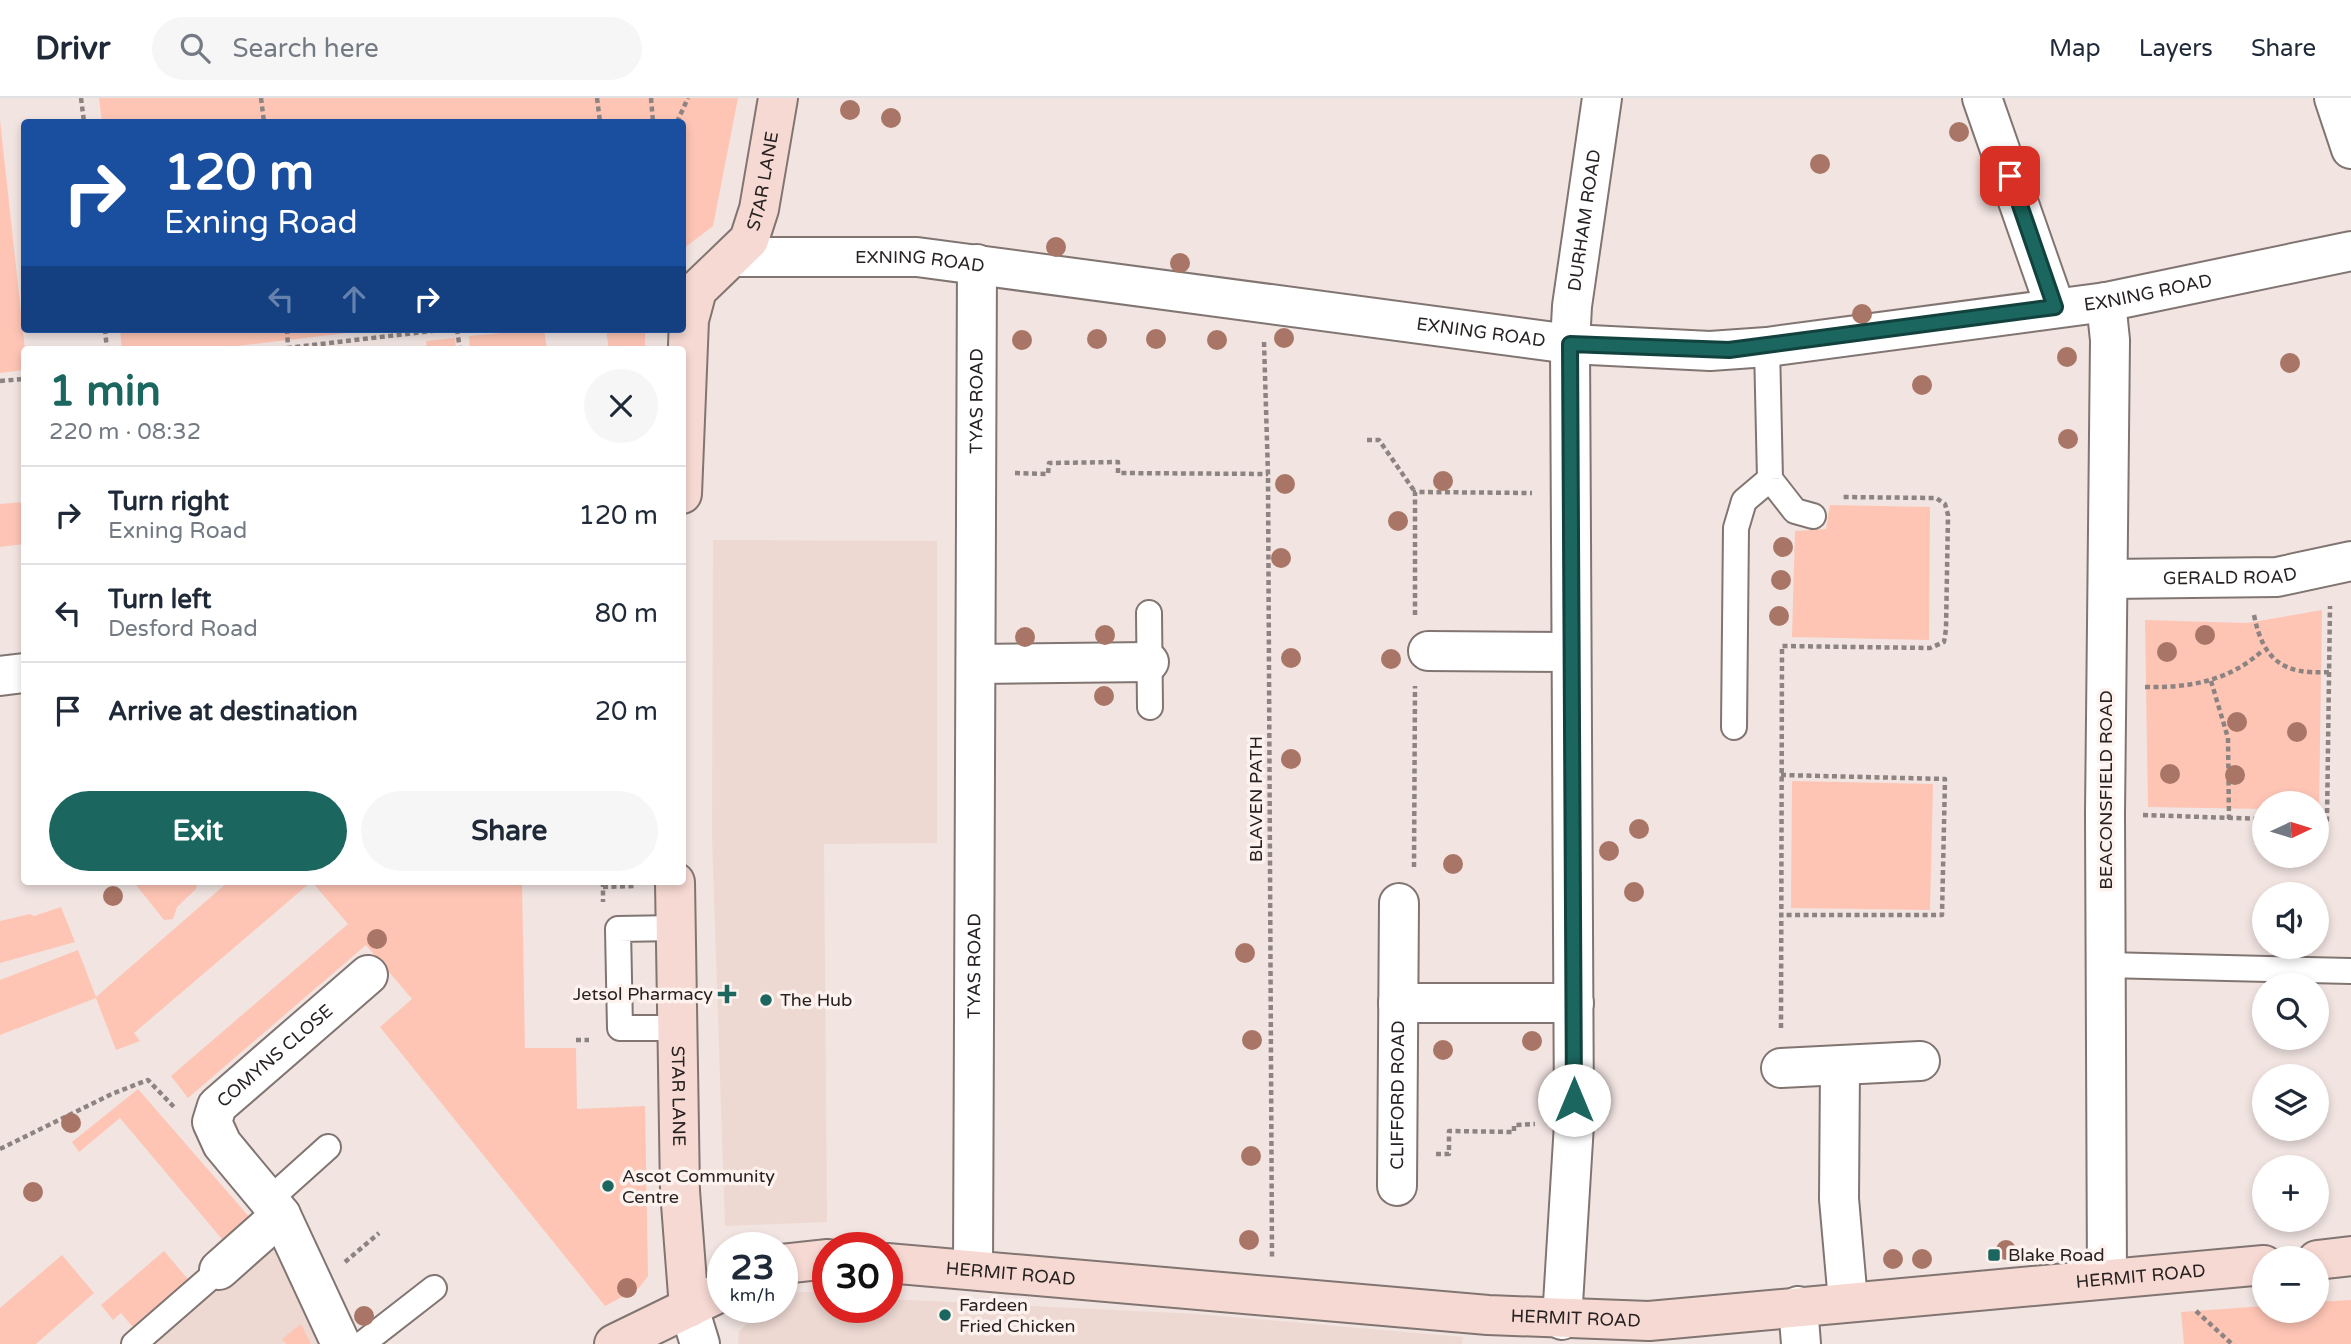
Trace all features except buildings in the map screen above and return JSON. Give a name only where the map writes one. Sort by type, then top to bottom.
[{"type":"street","name":"STAR LANE","points":[[686,395],[689,320],[697,290],[749,240],[760,209],[778,98]]},
{"type":"street","name":"DURHAM ROAD","points":[[1570,344],[1572,306],[1602,98]]},
{"type":"street","points":[[1982,98],[2055,307]]},
{"type":"street","points":[[2334,98],[2351,149]]},
{"type":"street","name":"EXNING ROAD","points":[[734,257],[917,257],[1570,344],[1710,351],[1767,347],[2106,302],[2351,251]]},
{"type":"street","name":"TYAS ROAD","points":[[973,1269],[977,264]]},
{"type":"street","name":"BEACONSFIELD ROAD","points":[[2106,302],[2110,340],[2106,965],[2108,1279]]},
{"type":"street","points":[[1562,1320],[1574,1124],[1570,344]]},
{"type":"street","name":"GERALD ROAD","points":[[2108,579],[2277,577],[2351,561]]},
{"type":"street","points":[[1428,650],[1572,652]]},
{"type":"street","points":[[976,664],[1149,662]]},
{"type":"street","points":[[0,676],[21,673]]},
{"type":"street","name":"STAR LANE","points":[[674,885],[680,1191],[688,1308]]},
{"type":"street","name":"CLIFFORD ROAD","points":[[1397,1171],[1399,903]]},
{"type":"street","name":"COMYNS CLOSE","points":[[341,1344],[275,1207],[222,1144],[212,1122],[217,1106],[368,975]]},
{"type":"street","name":"CLIFFORD ROAD","points":[[1398,1003],[1574,1003]]},
{"type":"street","points":[[1781,1068],[1920,1061]]},
{"type":"street","points":[[1840,1067],[1839,1199],[1848,1301]]},
{"type":"street","points":[[219,1270],[275,1207]]},
{"type":"street","points":[[2329,1259],[2351,1256]]},
{"type":"street","name":"HERMIT ROAD","points":[[903,1264],[1562,1320],[1649,1321],[2252,1266]]},
{"type":"street","points":[[614,1344],[707,1299]]},
{"type":"street","points":[[1798,1306],[1801,1344]]},
{"type":"street","points":[[688,1308],[700,1344]]},
{"type":"lane","points":[[1767,347],[1770,479],[1795,511],[1813,516]]},
{"type":"lane","points":[[1734,727],[1736,528],[1744,501],[1770,479]]},
{"type":"lane","points":[[1149,613],[1150,707]]},
{"type":"lane","points":[[676,928],[618,929],[618,942],[620,1028],[677,1028]]},
{"type":"lane","points":[[2106,965],[2351,971]]},
{"type":"lane","points":[[275,1207],[328,1147]]},
{"type":"lane","points":[[134,1344],[219,1270]]},
{"type":"lane","points":[[362,1344],[434,1288]]},
{"type":"path","points":[[81,98],[84,119]]},
{"type":"path","points":[[261,98],[264,119]]},
{"type":"path","points":[[597,98],[600,119]]},
{"type":"path","points":[[651,98],[653,119]]},
{"type":"path","points":[[678,119],[688,98]]},
{"type":"path","name":"BLAVEN PATH","points":[[1263,301],[1268,474],[1266,661],[1272,1297]]},
{"type":"path","points":[[316,346],[418,333]]},
{"type":"path","points":[[0,381],[21,379]]},
{"type":"path","points":[[1367,440],[1379,440],[1415,492]]},
{"type":"path","points":[[976,472],[1048,474],[1049,463],[1118,462],[1118,473],[1268,474]]},
{"type":"path","points":[[1781,1068],[1782,646],[1930,648],[1944,642],[1946,629],[1948,515],[1945,504],[1936,498],[1821,497],[1813,516]]},
{"type":"path","points":[[2327,791],[2330,598]]},
{"type":"path","points":[[2253,611],[2263,650],[2279,664],[2303,671],[2329,672]]},
{"type":"path","points":[[2141,687],[2173,688],[2211,681],[2249,663],[2263,650]]},
{"type":"path","points":[[2211,681],[2228,738],[2229,819]]},
{"type":"path","points":[[1781,775],[1945,779],[1942,915],[1782,915]]},
{"type":"path","points":[[2139,815],[2252,819]]},
{"type":"path","points":[[0,1149],[114,1093],[148,1080],[183,1116],[212,1122]]},
{"type":"path","points":[[1397,1171],[1448,1154],[1449,1131],[1514,1132],[1514,1125],[1574,1124]]},
{"type":"shaded area","points":[[99,98],[738,98],[713,226],[686,247],[686,119],[102,119]]},
{"type":"shaded area","points":[[0,120],[21,333],[25,346],[21,346],[21,370],[0,373]]},
{"type":"shaded area","points":[[120,333],[347,333],[237,346],[122,346]]},
{"type":"shaded area","points":[[545,333],[546,346],[470,346],[469,336]]},
{"type":"shaded area","points":[[607,333],[645,333],[645,346],[608,346]]},
{"type":"shaded area","points":[[455,338],[456,346],[427,346],[426,341]]},
{"type":"shaded area","points":[[21,502],[21,544],[0,547],[0,504]]},
{"type":"shaded area","points":[[1830,505],[1930,507],[1929,640],[1792,637],[1795,531],[1826,529]]},
{"type":"shaded area","points":[[713,540],[937,541],[937,843],[824,844],[827,1222],[725,1226],[712,836]]},
{"type":"shaded area","points":[[2322,610],[2319,791],[2252,791],[2252,809],[2148,807],[2145,620],[2247,623]]},
{"type":"shaded area","points":[[1792,781],[1933,784],[1930,910],[1791,908]]},
{"type":"shaded area","points":[[136,885],[197,885],[196,889],[177,907],[173,919],[164,920]]},
{"type":"shaded area","points":[[225,885],[307,885],[134,1033],[140,1041],[116,1050],[96,998],[0,1035],[0,980],[78,950],[96,997]]},
{"type":"shaded area","points":[[315,885],[522,885],[525,1048],[576,1048],[577,1109],[645,1106],[648,1276],[639,1288],[605,1306],[380,1027],[412,999],[366,945],[188,1098],[171,1076],[348,924]]},
{"type":"shaded area","points":[[61,907],[75,942],[0,963],[0,921],[30,914],[34,916]]},
{"type":"shaded area","points":[[138,1089],[258,1227],[232,1251],[120,1118],[79,1152],[72,1142]]},
{"type":"shaded area","points":[[277,1231],[332,1344],[152,1344]]},
{"type":"shaded area","points":[[164,1251],[192,1284],[137,1332],[121,1313],[113,1320],[101,1305]]},
{"type":"shaded area","points":[[62,1255],[94,1293],[36,1344],[0,1344],[0,1308]]},
{"type":"shaded area","points":[[798,1292],[812,1292],[812,1323],[903,1323],[903,1300],[1197,1314],[1463,1337],[1462,1344],[738,1344],[739,1332],[748,1323],[798,1323]]},
{"type":"shaded area","points":[[2351,1300],[2351,1344],[2184,1344],[2181,1312],[2252,1307],[2252,1323],[2329,1323],[2329,1301]]},
{"type":"shaded area","points":[[301,1324],[311,1344],[286,1344],[282,1339]]},
{"type":"place","name":"Jetsol Pharmacy","points":[[727,994]]},
{"type":"place","name":"The Hub","points":[[766,1000]]},
{"type":"place","name":"Ascot Community Centre","points":[[608,1186]]},
{"type":"place","name":"Blake Road","points":[[1994,1255]]},
{"type":"place","name":"Fardeen Fried Chicken","points":[[945,1315]]},
{"type":"route","points":[[1574,1100],[1570,344],[1691,351],[1729,350],[2055,307],[2010,176]]}]
